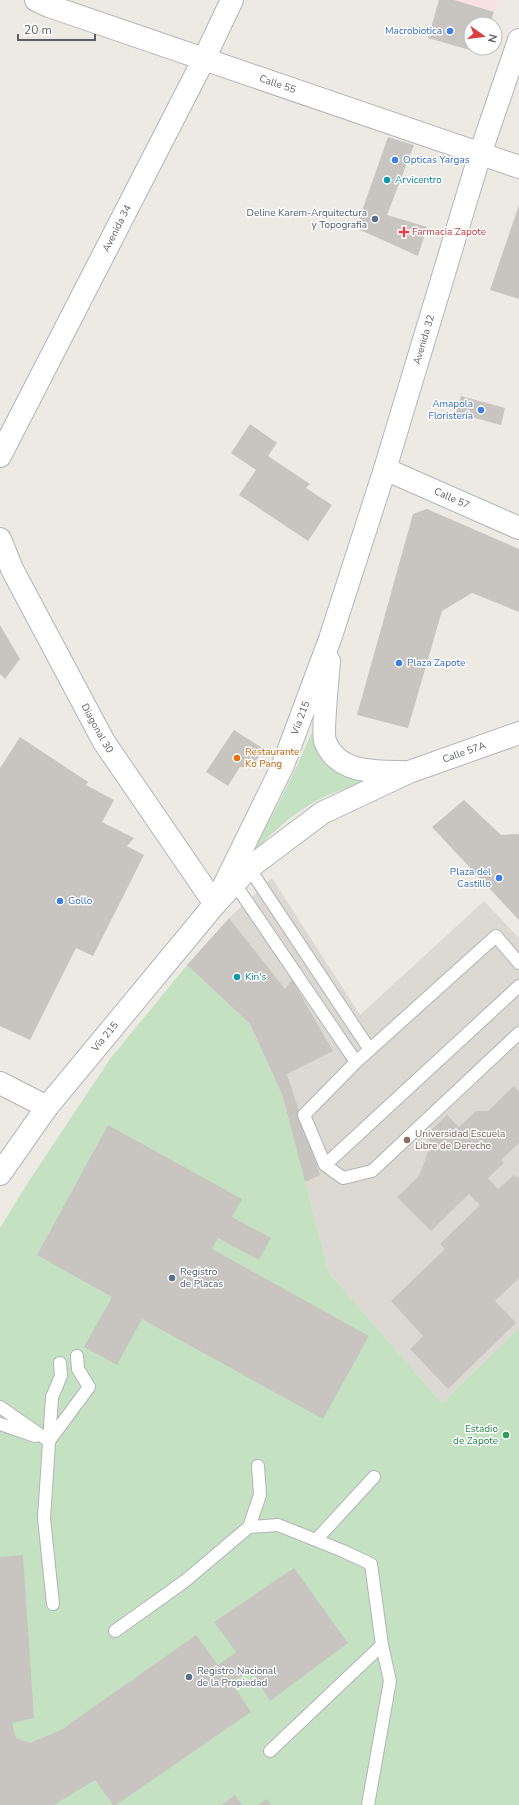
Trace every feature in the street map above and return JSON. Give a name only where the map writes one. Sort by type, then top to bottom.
[{"type":"main road","name":"Calle 55","points":[[36,0],[49,6],[204,60],[519,167]]},
{"type":"main road","name":"Avenida 34","points":[[0,456],[204,60],[232,0]]},
{"type":"main road","name":"Avenida 32","points":[[330,639],[385,470],[480,154],[519,40]]},
{"type":"main road","name":"Calle 57","points":[[385,470],[519,528]]},
{"type":"main road","name":"Diagonal 30","points":[[0,540],[12,569],[104,742],[215,904]]},
{"type":"main road","points":[[330,639],[325,740],[333,754],[347,766],[373,772],[409,772]]},
{"type":"main road","name":"Vía 215","points":[[215,904],[283,765],[330,639]]},
{"type":"main road","name":"Calle 57A","points":[[409,772],[519,733]]},
{"type":"main road","name":"Vía 215","points":[[0,1174],[47,1107],[215,904],[242,876],[322,813],[409,772]]},
{"type":"main road","points":[[0,1082],[47,1107]]},
{"type":"lane","points":[[242,876],[370,1050]]},
{"type":"lane","points":[[242,876],[356,1062]]},
{"type":"lane","points":[[519,962],[496,936],[356,1062],[304,1115],[325,1165],[342,1178],[372,1172],[519,1033]]},
{"type":"lane","points":[[325,1165],[519,986]]},
{"type":"lane","points":[[49,1440],[89,1387],[78,1369],[77,1356]]},
{"type":"lane","points":[[53,1604],[44,1518],[52,1397],[61,1376],[60,1363]]},
{"type":"lane","points":[[0,1407],[49,1440]]},
{"type":"lane","points":[[0,1424],[49,1440]]},
{"type":"lane","points":[[115,1632],[185,1581],[249,1527],[260,1495],[258,1466]]},
{"type":"lane","points":[[316,1540],[374,1477]]},
{"type":"lane","points":[[249,1527],[278,1525],[371,1564],[382,1645],[390,1681],[368,1805]]},
{"type":"lane","points":[[270,1751],[382,1645]]},
{"type":"shaded area","points":[[454,0],[498,0],[494,12]]},
{"type":"shaded area","name":"Universidad Escuela Libre de Derecho","points":[[272,878],[360,1015],[484,901],[519,938],[519,1328],[442,1403],[329,1273],[283,1097],[284,989],[229,918]]},
{"type":"green space","points":[[319,716],[317,741],[380,778],[336,792],[301,810],[282,825],[246,859],[286,789]]},
{"type":"green space","points":[[187,965],[250,1024],[283,1097],[329,1273],[442,1403],[519,1328],[519,1805],[0,1805],[0,1228],[29,1181],[110,1059]]},
{"type":"building","name":"Macrobiotica","points":[[439,0],[454,0],[494,12],[493,16],[463,16],[463,48],[428,38]]},
{"type":"building","name":"Arvicentro","points":[[388,137],[414,145],[387,215],[427,227],[418,256],[356,228]]},
{"type":"building","points":[[519,205],[519,299],[490,290]]},
{"type":"building","name":"Amapola Floristería","points":[[461,396],[505,408],[501,425],[456,413]]},
{"type":"building","points":[[250,424],[277,443],[268,456],[310,484],[306,488],[332,505],[308,541],[239,495],[256,470],[231,453]]},
{"type":"building","name":"Plaza Zapote","points":[[427,509],[519,549],[519,612],[472,593],[442,611],[408,728],[357,715],[413,514]]},
{"type":"building","points":[[0,625],[20,659],[5,679],[0,674]]},
{"type":"building","name":"Restaurante Ko Pang","points":[[234,730],[264,749],[251,768],[240,767],[228,786],[206,772]]},
{"type":"building","name":"Gollo","points":[[20,737],[88,782],[86,785],[114,800],[102,822],[134,838],[127,846],[144,855],[93,956],[76,948],[30,1040],[0,1026],[0,768]]},
{"type":"building","name":"Plaza del Castillo","points":[[464,800],[501,835],[519,834],[519,920],[432,827]]},
{"type":"building","points":[[229,918],[285,989],[292,980],[333,1051],[287,1074],[320,1175],[305,1182],[283,1097],[250,1024],[187,965]]},
{"type":"building","points":[[514,1086],[519,1092],[519,1143],[501,1160],[504,1163],[488,1178],[498,1189],[514,1175],[517,1178],[519,1176],[519,1278],[495,1301],[516,1323],[448,1389],[410,1349],[423,1336],[391,1301],[445,1249],[440,1244],[480,1205],[469,1194],[431,1231],[397,1197],[419,1176],[428,1152],[434,1146],[425,1136],[447,1115],[459,1127],[476,1111],[488,1111]]},
{"type":"building","name":"Registro de Placas","points":[[108,1125],[242,1199],[232,1217],[271,1238],[259,1260],[218,1238],[212,1249],[369,1336],[323,1419],[142,1319],[117,1365],[84,1347],[112,1297],[37,1255]]},
{"type":"building","name":"Registro Nacional de la Propiedad","points":[[23,1555],[34,1718],[12,1723],[16,1738],[30,1743],[61,1730],[196,1635],[218,1665],[236,1652],[214,1622],[294,1568],[348,1643],[270,1701],[251,1671],[231,1682],[251,1712],[116,1805],[113,1805],[95,1780],[54,1805],[0,1805],[0,1557]]},
{"type":"building","points":[[235,1795],[242,1805],[221,1805]]},
{"type":"building","points":[[267,1799],[271,1805],[258,1805]]},
{"type":"place","name":"Macrobiotica","points":[[450,31]]},
{"type":"place","name":"Opticas Yargas","points":[[395,160]]},
{"type":"place","name":"Arvicentro","points":[[387,180]]},
{"type":"place","name":"Deline Karem-Arquitectura y Topografia","points":[[375,219]]},
{"type":"place","name":"Farmacia Zapote","points":[[404,232]]},
{"type":"place","name":"Amapola Floristería","points":[[481,410]]},
{"type":"place","name":"Plaza Zapote","points":[[399,663]]},
{"type":"place","name":"Restaurante Ko Pang","points":[[237,758]]},
{"type":"place","name":"Plaza del Castillo","points":[[499,878]]},
{"type":"place","name":"Gollo","points":[[60,901]]},
{"type":"place","name":"Kin's","points":[[237,977]]},
{"type":"place","name":"Universidad Escuela Libre de Derecho","points":[[407,1140]]},
{"type":"place","name":"Registro de Placas","points":[[172,1278]]},
{"type":"place","name":"Estadio de Zapote","points":[[506,1435]]},
{"type":"place","name":"Registro Nacional de la Propiedad","points":[[189,1677]]}]
